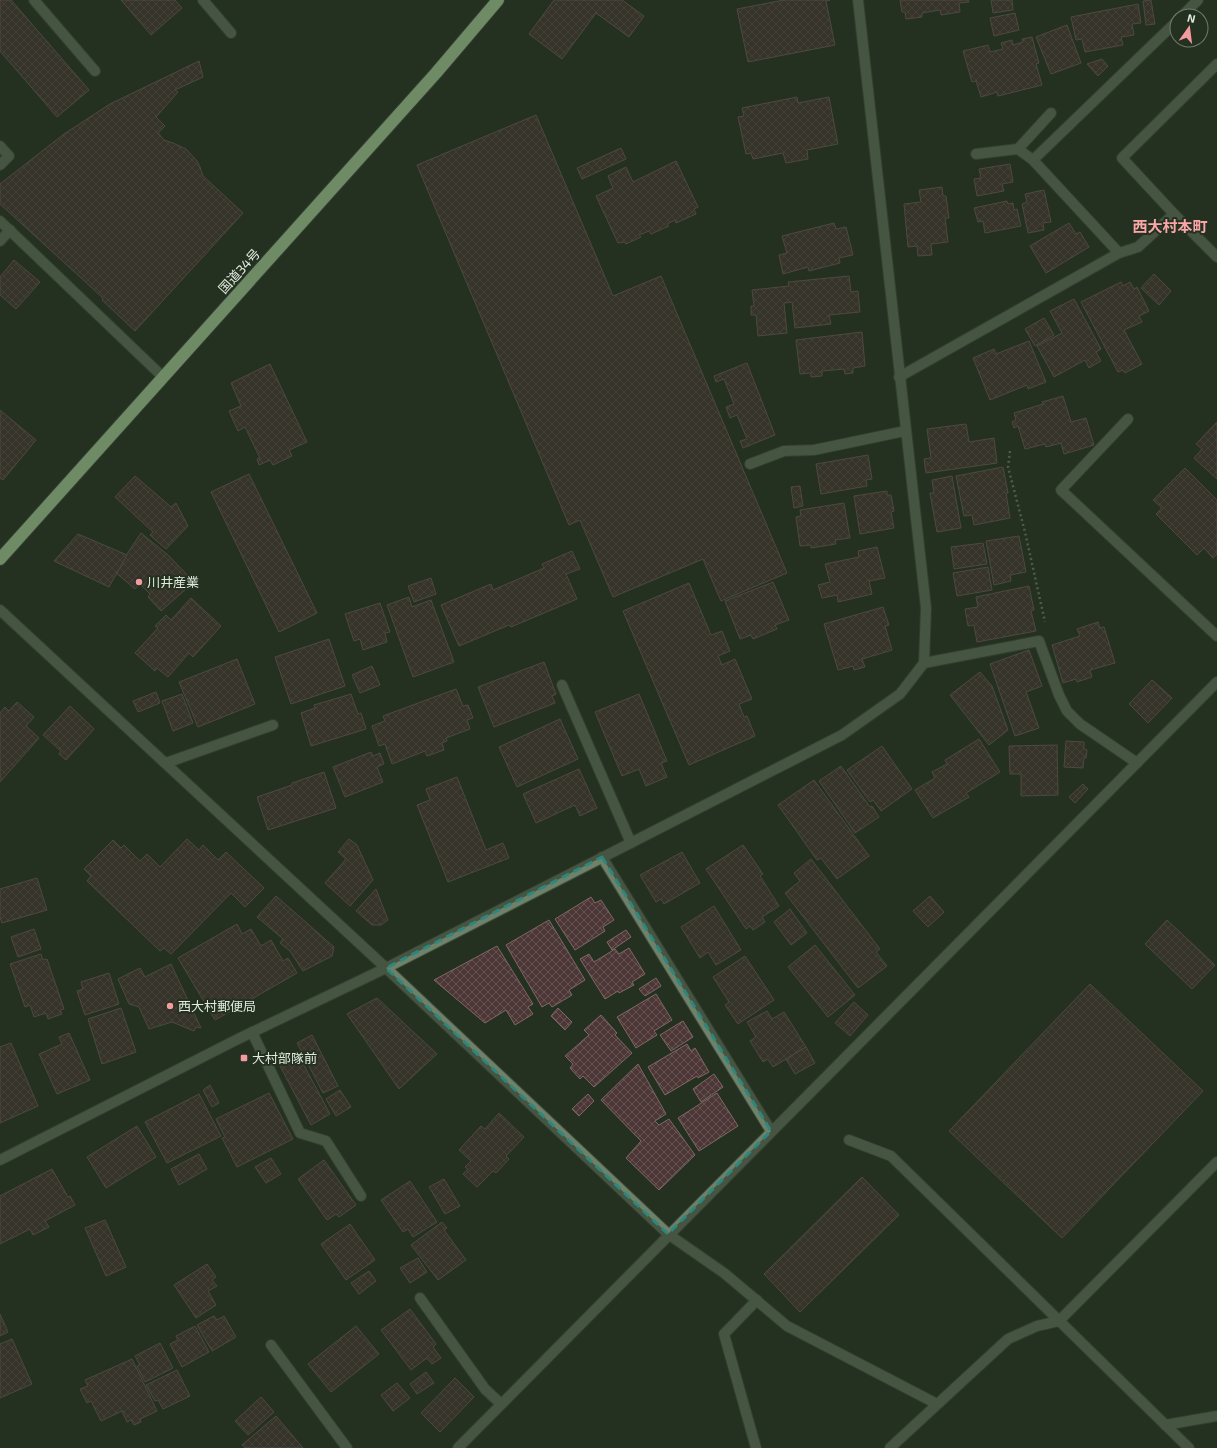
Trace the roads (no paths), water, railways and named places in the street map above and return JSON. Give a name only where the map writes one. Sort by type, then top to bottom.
[{"type":"highway","name":"国道34号","points":[[0,559],[436,73],[498,0]]},
{"type":"street","points":[[34,0],[95,71]]},
{"type":"street","points":[[203,0],[231,32]]},
{"type":"street","points":[[0,1160],[252,1032],[386,968],[842,735],[900,694],[924,664],[926,608],[858,0]]},
{"type":"street","points":[[1190,8],[1198,0]]},
{"type":"street","points":[[1033,160],[1169,29]]},
{"type":"street","points":[[1217,64],[1122,158],[1174,214],[1217,257]]},
{"type":"street","points":[[976,154],[1018,149],[1051,113]]},
{"type":"street","points":[[0,146],[9,156],[0,165]]},
{"type":"street","points":[[1018,149],[1033,160],[1120,253]]},
{"type":"street","points":[[899,377],[1120,253],[1138,247],[1174,214]]},
{"type":"street","points":[[0,222],[163,377]]},
{"type":"street","points":[[0,241],[10,230]]},
{"type":"street","points":[[1128,419],[1061,490],[1217,636]]},
{"type":"street","points":[[750,464],[784,451],[814,450],[905,431]]},
{"type":"street","points":[[0,610],[386,968],[668,1234],[724,1273],[786,1326],[937,1404]]},
{"type":"street","points":[[924,664],[1039,641],[1059,695],[1067,711],[1080,724],[1137,763]]},
{"type":"street","points":[[458,1448],[668,1234],[1217,682]]},
{"type":"street","points":[[562,685],[631,843]]},
{"type":"street","points":[[166,763],[273,726]]},
{"type":"street","points":[[602,857],[772,1131]]},
{"type":"street","points":[[252,1032],[300,1133],[326,1141],[361,1196]]},
{"type":"street","points":[[849,1140],[891,1156],[1189,1448]]},
{"type":"street","points":[[890,1448],[1008,1339],[1037,1326],[1059,1321],[1217,1162]]},
{"type":"street","points":[[420,1298],[485,1389],[501,1404]]},
{"type":"street","points":[[756,1448],[724,1334],[757,1300]]},
{"type":"street","points":[[271,1346],[347,1448]]},
{"type":"street","points":[[1165,1425],[1217,1416]]},
{"type":"place","name":"川井産業","points":[[139,582]]},
{"type":"place","name":"西大村郵便局","points":[[170,1006]]},
{"type":"place","name":"大村部隊前","points":[[244,1058]]},
{"type":"district","name":"西大村本町","points":[[1170,226]]}]
